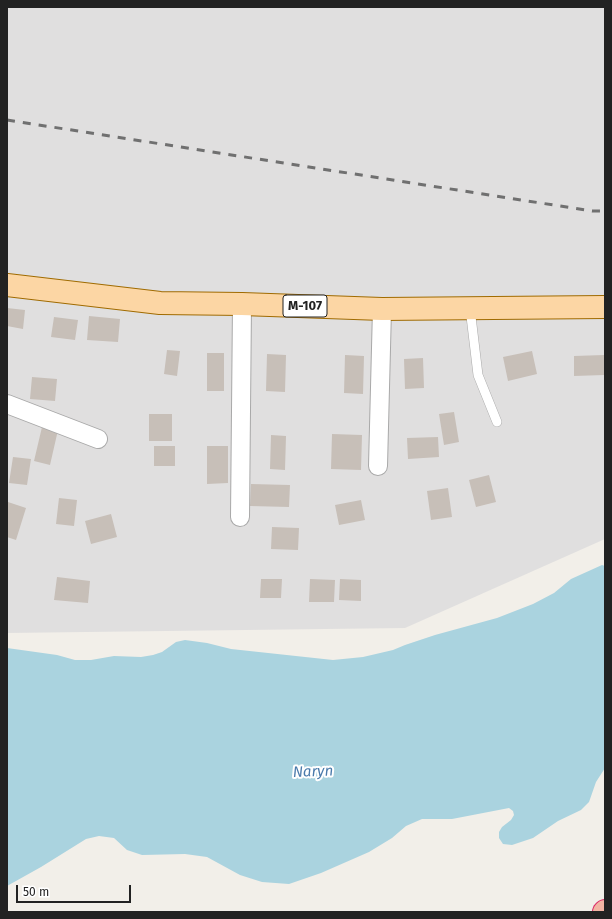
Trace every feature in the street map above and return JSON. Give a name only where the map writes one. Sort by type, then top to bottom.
[{"type":"main road","name":"М-107","points":[[7,284],[160,303],[242,304],[382,309],[605,307]]},
{"type":"street","points":[[240,517],[242,304]]},
{"type":"street","points":[[378,466],[382,309]]},
{"type":"street","points":[[7,404],[98,439]]},
{"type":"lane","points":[[470,308],[478,375],[497,422]]},
{"type":"shaded area","points":[[7,7],[605,7],[605,539],[405,628],[7,633]]},
{"type":"water","name":"Naryn","points":[[602,565],[605,566],[605,768],[596,782],[589,802],[581,810],[558,821],[533,838],[512,845],[503,844],[499,838],[499,832],[514,815],[513,811],[509,808],[452,819],[422,819],[406,826],[392,838],[369,852],[321,873],[289,884],[262,882],[240,875],[207,857],[185,854],[142,855],[127,850],[114,838],[99,836],[86,839],[7,886],[7,648],[57,655],[75,660],[91,660],[114,656],[141,657],[153,655],[162,652],[176,642],[185,640],[207,643],[231,649],[333,660],[363,657],[393,650],[435,635],[497,618],[533,604],[554,593],[571,579]]},
{"type":"building","points":[[7,308],[25,310],[23,329],[7,326]]},
{"type":"building","points":[[89,316],[120,319],[118,342],[87,340]]},
{"type":"building","points":[[54,317],[78,320],[75,340],[51,337]]},
{"type":"building","points":[[167,350],[180,351],[177,376],[164,374]]},
{"type":"building","points":[[532,351],[537,374],[508,381],[503,357]]},
{"type":"building","points":[[207,353],[224,353],[224,391],[207,391]]},
{"type":"building","points":[[267,354],[286,355],[285,392],[266,391]]},
{"type":"building","points":[[345,355],[364,356],[363,394],[344,393]]},
{"type":"building","points":[[604,355],[604,375],[574,376],[574,356]]},
{"type":"building","points":[[423,358],[424,388],[405,389],[404,359]]},
{"type":"building","points":[[32,377],[57,379],[55,401],[30,399]]},
{"type":"building","points":[[454,412],[459,442],[444,445],[439,414]]},
{"type":"building","points":[[149,414],[172,414],[172,441],[149,441]]},
{"type":"building","points":[[42,427],[58,430],[50,465],[34,461]]},
{"type":"building","points":[[332,434],[362,435],[361,470],[331,469]]},
{"type":"building","points":[[271,435],[286,436],[285,470],[270,469]]},
{"type":"building","points":[[438,437],[439,457],[408,459],[407,438]]},
{"type":"building","points":[[154,446],[175,446],[175,466],[154,466]]},
{"type":"building","points":[[207,446],[228,446],[228,483],[207,484]]},
{"type":"building","points":[[13,457],[31,459],[27,485],[9,483]]},
{"type":"building","points":[[489,475],[496,502],[476,507],[469,480]]},
{"type":"building","points":[[251,484],[290,485],[289,507],[250,506]]},
{"type":"building","points":[[448,488],[452,517],[431,520],[427,491]]},
{"type":"building","points":[[59,498],[77,500],[74,526],[56,524]]},
{"type":"building","points":[[361,500],[365,520],[339,525],[335,505]]},
{"type":"building","points":[[8,502],[26,508],[16,540],[7,537]]},
{"type":"building","points":[[111,514],[117,537],[91,544],[85,521]]},
{"type":"building","points":[[272,527],[299,528],[298,550],[271,549]]},
{"type":"building","points":[[57,577],[90,581],[88,603],[54,600]]},
{"type":"building","points":[[261,579],[282,579],[281,598],[260,598]]},
{"type":"building","points":[[310,579],[335,580],[334,602],[309,602]]},
{"type":"building","points":[[340,579],[361,580],[361,601],[339,600]]},
{"type":"railway","points":[[7,120],[592,211],[605,211]]}]
